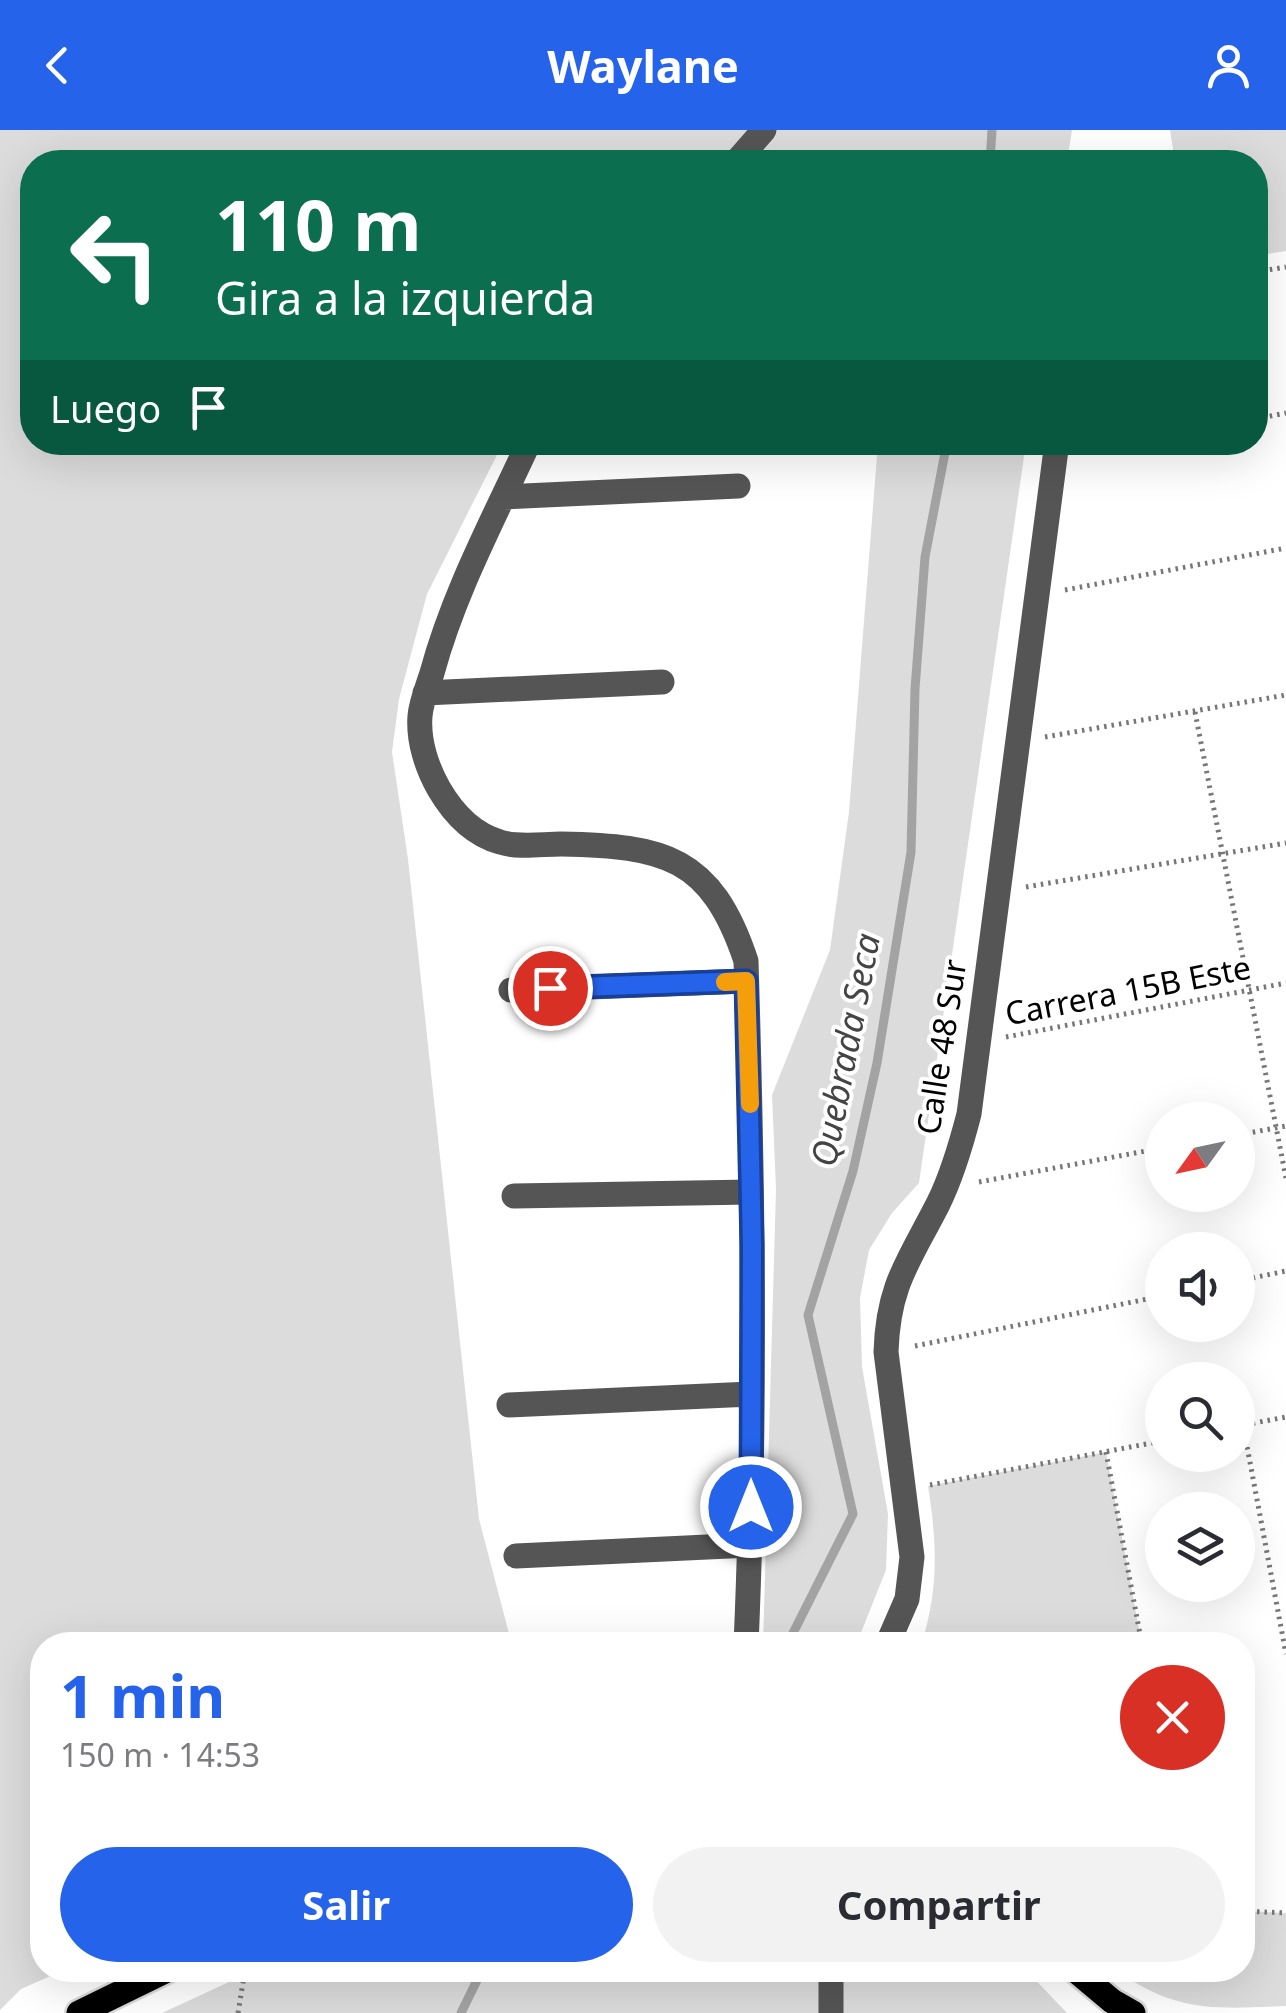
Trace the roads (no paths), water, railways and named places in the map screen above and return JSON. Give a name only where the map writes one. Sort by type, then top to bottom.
[{"type":"main road","points":[[81,2012],[142,1982]]},
{"type":"main road","points":[[1089,1982],[1133,2013]]},
{"type":"street","points":[[746,150],[764,130]]},
{"type":"street","points":[[523,455],[447,619],[420,716],[426,762],[461,820],[502,843],[611,845],[681,864],[710,887],[723,904],[746,961],[752,1394],[747,1632]]},
{"type":"street","name":"Calle 48 Sur","points":[[894,1632],[911,1578],[911,1546],[886,1352],[887,1326],[898,1277],[945,1189],[969,1114],[1056,455]]},
{"type":"street","points":[[504,496],[738,486]]},
{"type":"street","points":[[426,694],[662,682]]},
{"type":"street","points":[[511,990],[746,981]]},
{"type":"street","points":[[514,1196],[751,1192]]},
{"type":"street","points":[[509,1405],[752,1394]]},
{"type":"street","points":[[516,1556],[750,1545]]},
{"type":"street","points":[[831,1982],[831,2013]]},
{"type":"waterway","name":"Quebrada Seca","points":[[991,150],[992,130]]},
{"type":"waterway","name":"Quebrada Seca","points":[[794,1632],[853,1514],[808,1315],[853,1171],[877,1063],[911,852],[915,689],[925,557],[945,455]]},
{"type":"waterway","name":"Quebrada Seca","points":[[461,2013],[476,1982]]}]
